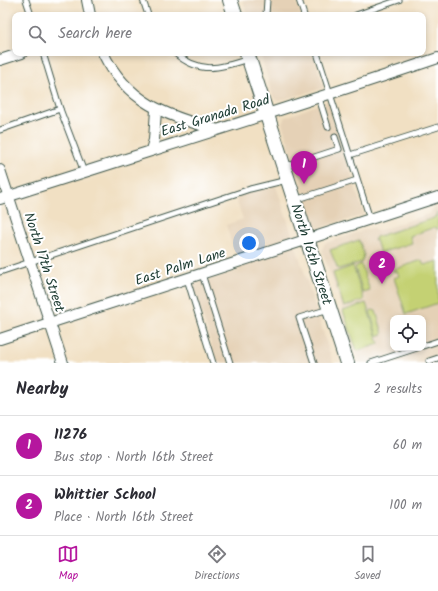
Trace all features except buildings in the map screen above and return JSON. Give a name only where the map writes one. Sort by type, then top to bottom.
[{"type":"main road","points":[[230,0],[234,12]]},
{"type":"main road","name":"North 16th Street","points":[[248,56],[347,363]]},
{"type":"street","points":[[87,0],[89,12]]},
{"type":"street","points":[[0,60],[13,56]]},
{"type":"street","points":[[105,56],[123,82],[135,95],[156,110],[183,121],[215,129]]},
{"type":"street","name":"East Granada Road","points":[[4,198],[215,129],[319,98],[438,58]]},
{"type":"street","points":[[151,150],[154,140],[156,110]]},
{"type":"street","name":"North 17th Street","points":[[0,170],[4,198],[30,262],[63,363]]},
{"type":"street","name":"East Palm Lane","points":[[0,340],[438,197]]},
{"type":"lane","points":[[26,0],[30,12]]},
{"type":"lane","points":[[143,0],[147,12]]},
{"type":"lane","points":[[266,12],[267,0]]},
{"type":"lane","points":[[299,0],[303,12]]},
{"type":"lane","points":[[365,12],[399,0]]},
{"type":"lane","points":[[44,56],[60,109],[84,172]]},
{"type":"lane","points":[[178,56],[186,63],[196,67],[228,66],[248,56]]},
{"type":"lane","points":[[318,56],[370,219]]},
{"type":"lane","points":[[319,98],[328,127]]},
{"type":"lane","points":[[0,130],[60,109]]},
{"type":"lane","points":[[350,155],[438,127]]},
{"type":"lane","points":[[0,272],[250,189],[339,149],[335,137]]},
{"type":"lane","points":[[294,200],[358,180]]},
{"type":"lane","points":[[202,274],[230,363]]},
{"type":"lane","points":[[187,279],[213,363]]},
{"type":"lane","points":[[314,363],[300,318],[330,308]]},
{"type":"lane","points":[[426,345],[438,341]]},
{"type":"lane","points":[[371,363],[408,351]]},
{"type":"lane","points":[[430,361],[438,358]]},
{"type":"shaded area","points":[[243,0],[296,0],[300,12],[246,12]]},
{"type":"shaded area","points":[[261,56],[314,56],[324,88],[278,101],[273,96]]},
{"type":"shaded area","points":[[328,101],[364,215],[319,228],[313,223],[282,123],[286,117]]},
{"type":"shaded area","points":[[274,180],[333,363],[217,363],[193,285],[240,270],[226,225],[243,219],[234,194]]},
{"type":"shaded area","points":[[438,207],[438,363],[361,363],[322,250],[325,243],[371,228],[377,231],[429,214],[432,209]]},
{"type":"green space","points":[[438,212],[438,230],[435,227],[410,236],[412,243],[380,253],[376,240],[374,241],[376,237],[434,218]]},
{"type":"green space","points":[[359,240],[364,254],[362,262],[338,269],[330,250]]},
{"type":"green space","points":[[422,260],[424,265],[438,261],[438,303],[406,314],[394,278],[399,276],[397,271],[394,272],[393,270]]},
{"type":"green space","points":[[361,264],[370,291],[363,293],[355,267]]},
{"type":"green space","points":[[353,266],[364,300],[344,307],[333,273]]},
{"type":"green space","points":[[366,303],[379,344],[357,351],[343,311]]},
{"type":"green space","points":[[370,311],[376,311],[383,334],[377,336]]},
{"type":"place","name":"11276","points":[[304,184]]},
{"type":"place","name":"Whittier School","points":[[382,284]]}]
